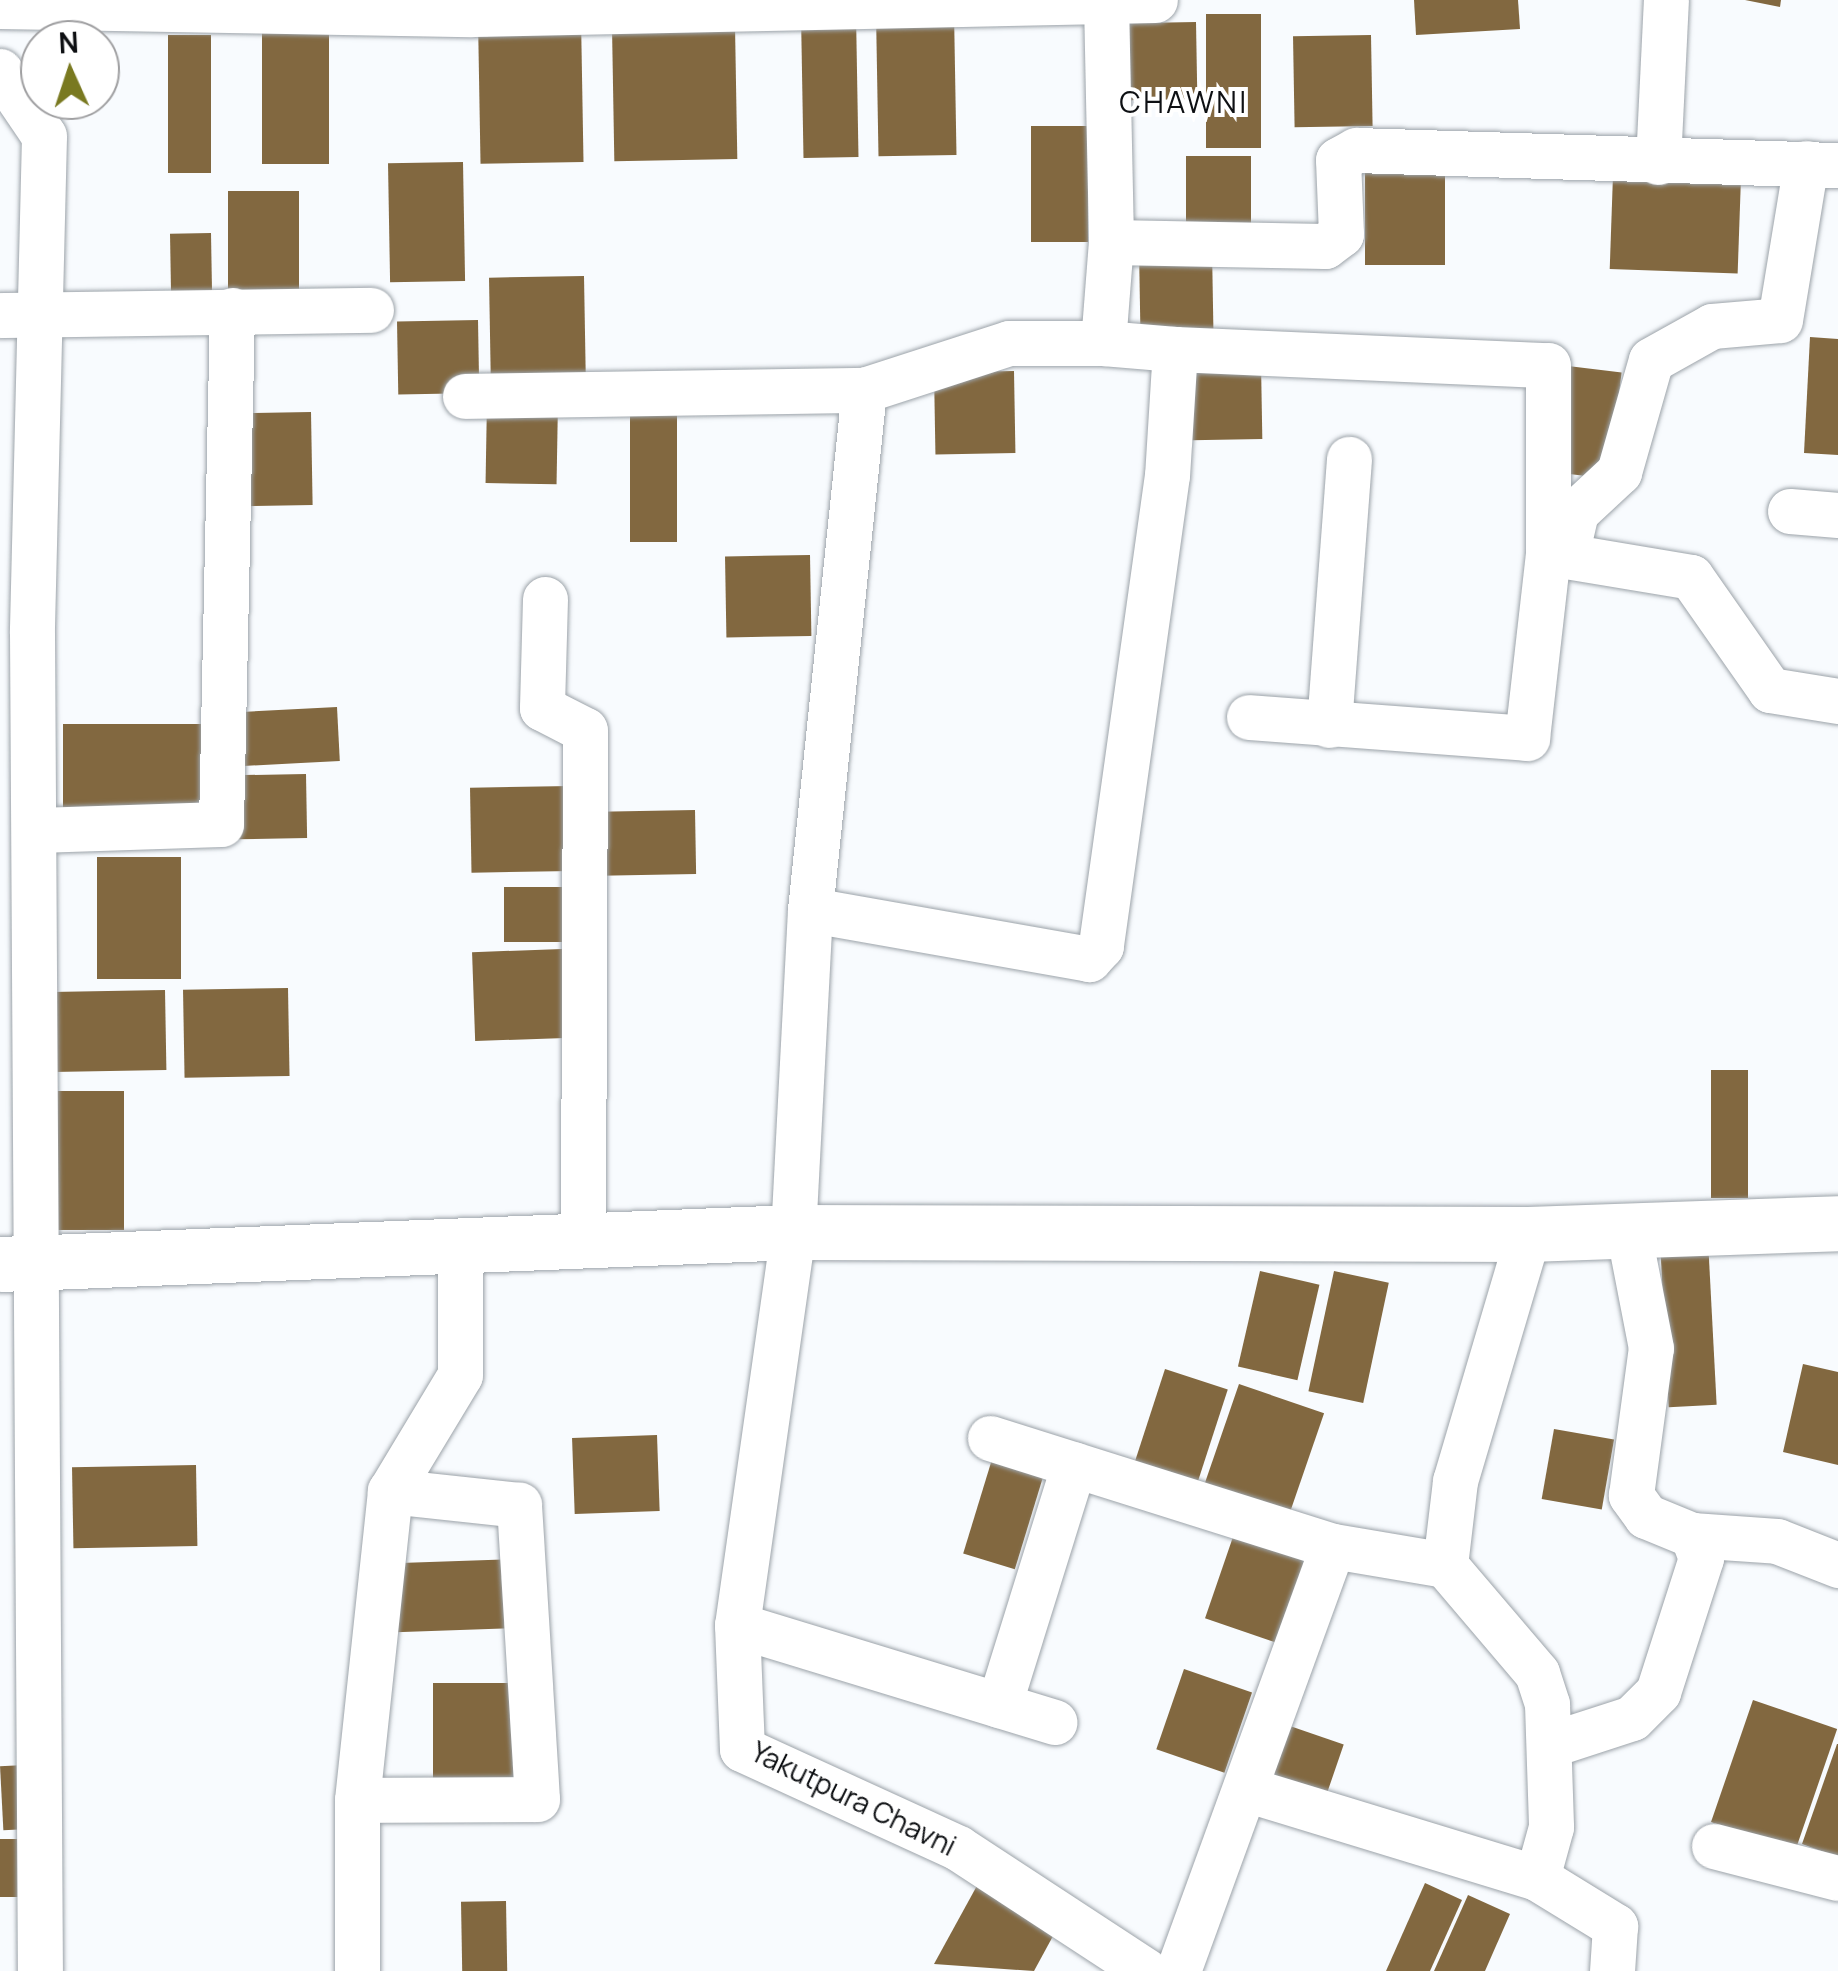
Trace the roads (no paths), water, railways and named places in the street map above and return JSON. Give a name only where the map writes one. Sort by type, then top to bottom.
[{"type":"street","points":[[0,6],[471,7],[1155,0]]},
{"type":"street","points":[[1658,162],[1666,0]]},
{"type":"street","points":[[1103,343],[1111,242],[1106,1]]},
{"type":"street","points":[[0,71],[22,136],[46,315],[16,633],[37,830],[17,919],[17,1263],[18,1511],[40,1971]]},
{"type":"street","points":[[1111,242],[1324,246],[1341,234],[1338,160],[1356,150],[1822,164],[1780,320],[1712,326],[1652,360],[1620,472],[1576,512],[1557,554]]},
{"type":"street","points":[[37,830],[220,824],[232,310]]},
{"type":"street","points":[[0,315],[371,310]]},
{"type":"street","points":[[465,396],[864,390],[1009,343],[1103,343],[1548,365],[1557,554],[1527,738],[1249,718]]},
{"type":"street","points":[[810,910],[1098,955],[1167,476],[1175,348]]},
{"type":"street","name":"Yakutpura Chavni","points":[[864,390],[810,910],[793,1232],[737,1626],[742,1749],[958,1848],[1146,1971]]},
{"type":"street","points":[[1330,725],[1348,459]]},
{"type":"street","points":[[1790,512],[1838,514]]},
{"type":"street","points":[[1557,554],[1691,577],[1770,690],[1838,701]]},
{"type":"street","points":[[545,598],[542,708],[585,730],[583,1237]]},
{"type":"street","points":[[17,1263],[583,1237],[793,1232],[1528,1234],[1838,1223]]},
{"type":"street","points":[[1628,1230],[1651,1348],[1631,1495],[1646,1516],[1692,1535],[1777,1541],[1838,1564]]},
{"type":"street","points":[[1445,1565],[1455,1480],[1528,1234]]},
{"type":"street","points":[[358,1971],[357,1800],[390,1491],[460,1375],[460,1243]]},
{"type":"street","points":[[990,1438],[1333,1546],[1445,1565],[1537,1673],[1549,1746],[1551,1828],[1537,1878]]},
{"type":"street","points":[[999,1705],[1074,1464]]},
{"type":"street","points":[[357,1800],[537,1799],[518,1506],[390,1491]]},
{"type":"street","points":[[1549,1746],[1632,1718],[1658,1692],[1700,1558],[1692,1535]]},
{"type":"street","points":[[1178,1971],[1249,1790],[1333,1546]]},
{"type":"street","points":[[737,1626],[1054,1722]]},
{"type":"street","points":[[1249,1790],[1537,1878],[1615,1926],[1612,1971]]},
{"type":"street","points":[[1714,1846],[1838,1878]]},
{"type":"district","name":"CHAWNI","points":[[1184,102]]}]
